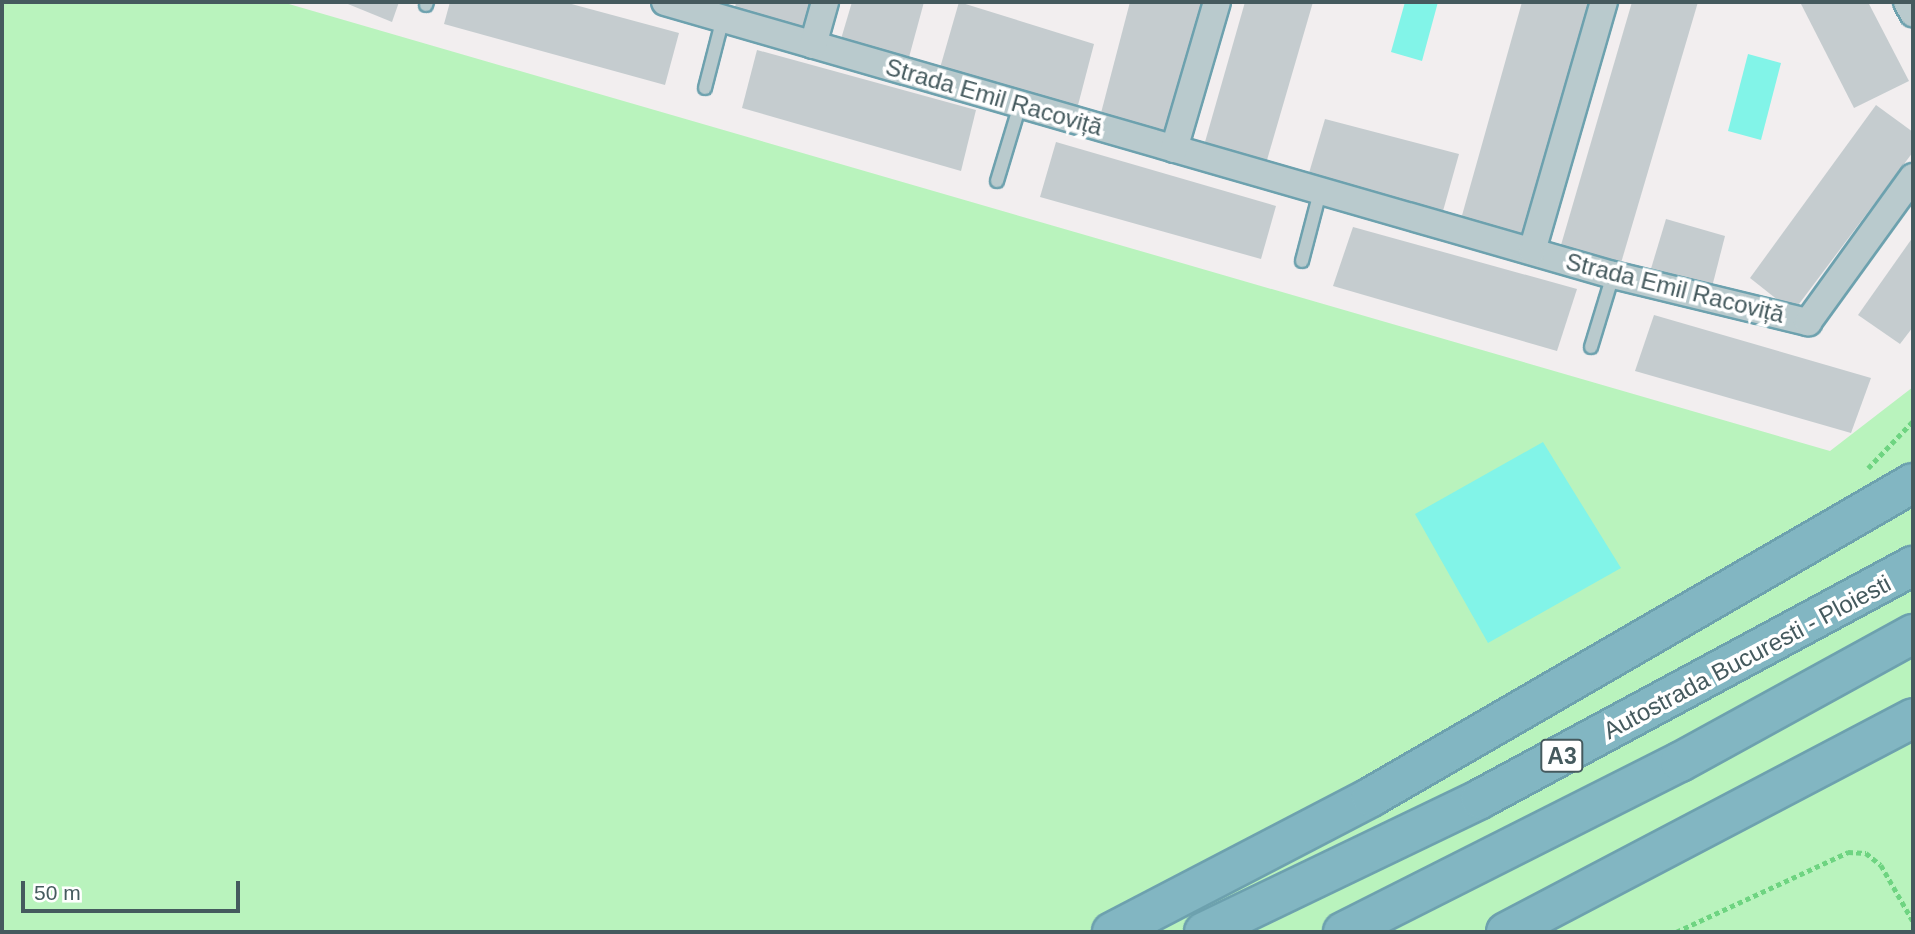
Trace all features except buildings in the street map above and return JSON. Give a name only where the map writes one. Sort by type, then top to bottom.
[{"type":"highway","points":[[1112,932],[1371,797],[1913,483]]},
{"type":"highway","name":"Autostrada Bucuresti - Ploiesti","points":[[1204,932],[1492,792],[1913,566]]},
{"type":"highway","name":"A3","points":[[1343,932],[1679,762],[1913,634]]},
{"type":"highway","points":[[1506,932],[1541,922],[1913,718]]},
{"type":"street","name":"Strada Emil Racoviță","points":[[665,2],[1613,275],[1808,322],[1913,177]]},
{"type":"street","points":[[813,45],[825,2]]},
{"type":"street","points":[[1174,149],[1217,2]]},
{"type":"street","name":"Strada Emil Racoviță","points":[[1532,251],[1604,2]]},
{"type":"street","points":[[1908,2],[1913,13]]},
{"type":"lane","points":[[705,88],[723,18]]},
{"type":"lane","points":[[997,181],[1020,105]]},
{"type":"lane","points":[[1302,261],[1320,192]]},
{"type":"lane","points":[[1591,346],[1613,275]]},
{"type":"path","points":[[1862,471],[1913,421]]},
{"type":"path","points":[[1676,932],[1848,852],[1866,853],[1881,865],[1913,921]]},
{"type":"green space","points":[[2,2],[282,2],[1830,451],[1913,387],[1913,932],[2,932]]},
{"type":"water","points":[[1405,2],[1438,2],[1422,61],[1391,52]]},
{"type":"water","points":[[1748,54],[1781,63],[1761,140],[1728,131]]},
{"type":"water","points":[[1543,442],[1621,568],[1488,643],[1415,514]]}]
